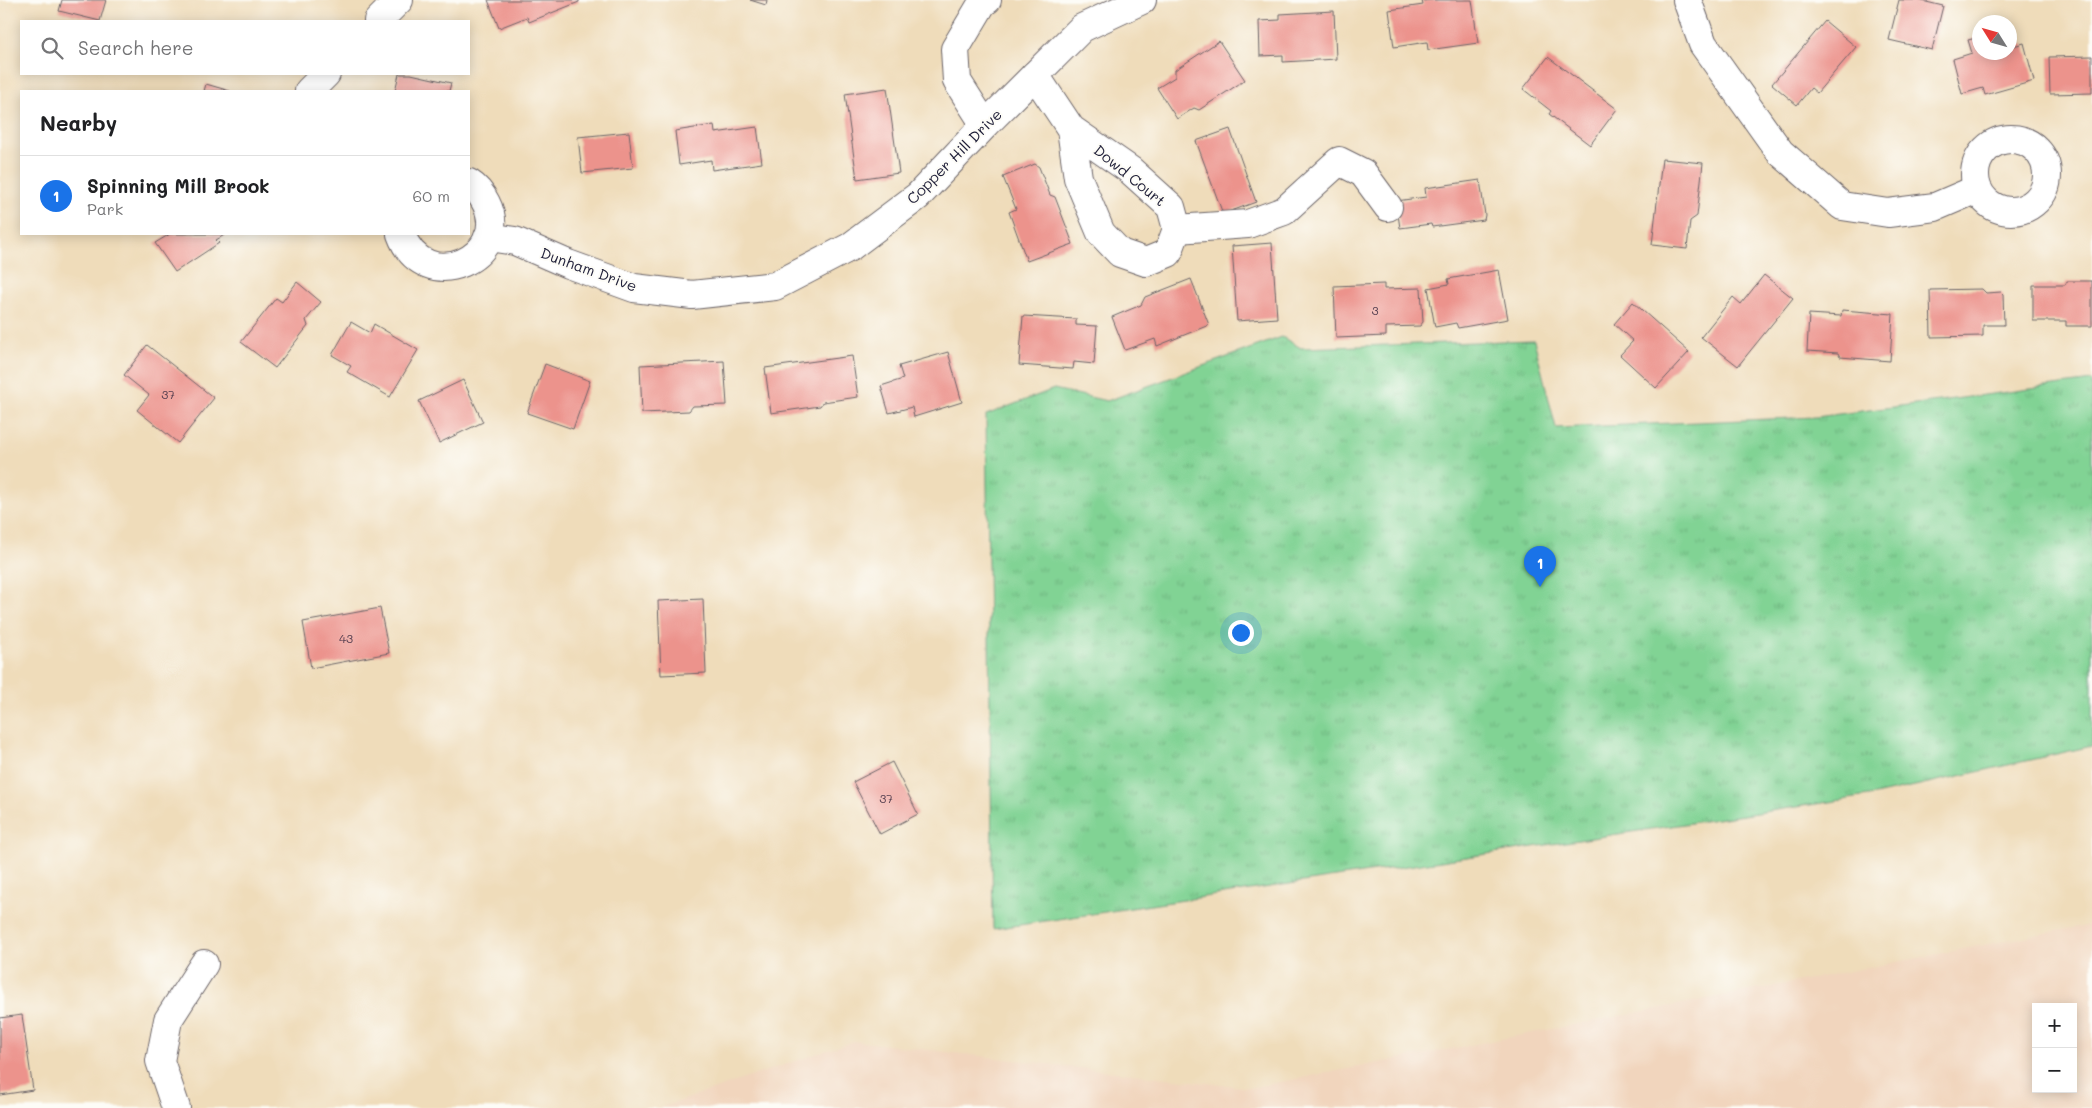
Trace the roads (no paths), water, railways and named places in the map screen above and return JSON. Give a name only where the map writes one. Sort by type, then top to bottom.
[{"type":"street","points":[[379,20],[399,0]]},
{"type":"street","points":[[985,125],[958,81],[954,49],[983,2],[987,0]]},
{"type":"street","name":"Copper Hill Drive","points":[[692,295],[775,286],[850,247],[918,196],[985,125],[1082,28],[1142,0]]},
{"type":"street","points":[[1687,0],[1703,44],[1780,152],[1842,206],[1888,213],[1935,207],[1977,189]]},
{"type":"street","points":[[310,90],[325,75]]},
{"type":"street","name":"Dowd Court","points":[[1035,76],[1071,129],[1130,170],[1170,207],[1177,229],[1168,253],[1146,262],[1120,253],[1101,233],[1078,178],[1071,129]]},
{"type":"street","points":[[1177,229],[1248,224],[1284,211],[1339,161],[1364,173],[1388,208]]},
{"type":"street","points":[[401,235],[405,244],[418,258],[436,267],[462,264],[473,258],[482,248],[488,236],[490,222],[488,208],[482,195],[470,184]]},
{"type":"street","name":"Dunham Drive","points":[[488,236],[515,241],[568,264],[634,288],[692,295]]},
{"type":"street","points":[[176,1108],[160,1061],[168,1020],[204,964]]},
{"type":"place","name":"Spinning Mill Brook","points":[[1540,587]]}]
